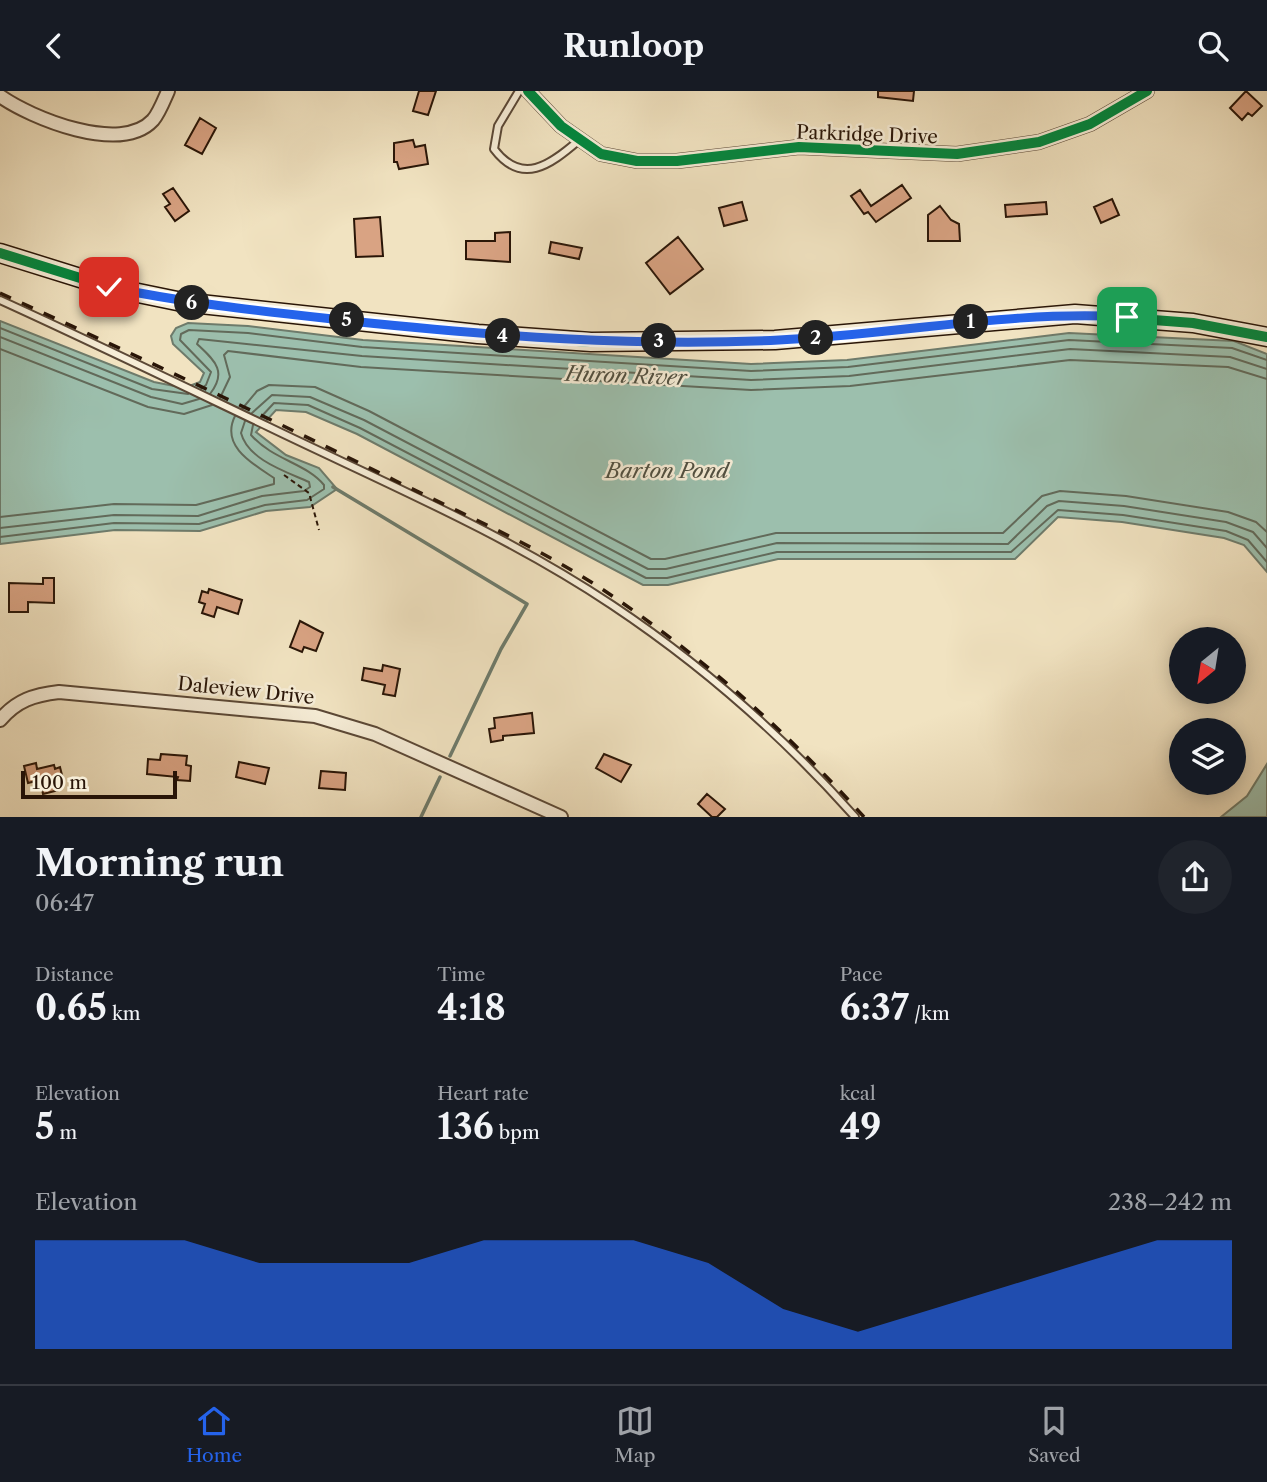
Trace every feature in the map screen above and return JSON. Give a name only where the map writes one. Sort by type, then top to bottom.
[{"type":"street","points":[[0,96],[18,109],[106,135],[133,132],[153,120],[168,91]]},
{"type":"street","points":[[528,91],[578,141]]},
{"type":"street","name":"Parkridge Drive","points":[[578,141],[601,154],[637,161],[680,161],[799,147],[957,154],[1039,142],[1090,124],[1147,91]]},
{"type":"street","points":[[0,253],[109,287],[182,302],[491,335],[592,342],[775,340],[1075,314],[1193,323],[1267,337]]},
{"type":"street","name":"Daleview Drive","points":[[0,720],[11,707],[33,695],[59,692],[315,716],[375,734],[561,817]]},
{"type":"lane","points":[[519,91],[498,125],[494,149],[505,163],[520,169],[537,168],[556,160],[578,141]]},
{"type":"lane","points":[[0,300],[488,532],[613,605],[720,685],[767,725],[855,817]]},
{"type":"path","points":[[284,475],[309,493],[319,530]]},
{"type":"water","name":"Barton Pond","points":[[0,321],[154,382],[184,388],[200,382],[204,373],[173,344],[171,336],[176,328],[188,323],[248,326],[363,340],[751,364],[847,360],[1069,333],[1234,341],[1267,354],[1267,572],[1244,545],[1224,538],[1122,522],[1058,517],[1015,559],[778,559],[668,585],[643,585],[357,434],[306,412],[276,410],[256,432],[286,455],[319,468],[337,489],[310,507],[266,511],[200,531],[115,530],[0,544]]},
{"type":"water","points":[[1267,764],[1267,817],[1221,817],[1247,796]]},
{"type":"building","points":[[419,91],[436,91],[428,115],[413,111]]},
{"type":"building","points":[[878,91],[914,91],[913,101],[878,97]]},
{"type":"building","points":[[1246,91],[1262,106],[1252,116],[1248,113],[1242,120],[1230,108]]},
{"type":"building","points":[[200,118],[216,128],[202,154],[185,145]]},
{"type":"building","points":[[413,140],[415,147],[425,145],[428,164],[399,169],[397,162],[394,162],[394,143]]},
{"type":"building","points":[[902,185],[911,198],[876,222],[868,212],[864,214],[851,196],[860,190],[871,206]]},
{"type":"building","points":[[173,188],[189,211],[175,221],[165,207],[170,204],[163,194]]},
{"type":"building","points":[[1112,199],[1119,215],[1101,223],[1094,207]]},
{"type":"building","points":[[742,202],[747,220],[724,226],[719,208]]},
{"type":"building","points":[[1046,202],[1047,214],[1006,217],[1005,205]]},
{"type":"building","points":[[940,206],[951,220],[959,224],[960,241],[928,241],[928,215]]},
{"type":"building","points":[[380,217],[383,256],[356,257],[354,219]]},
{"type":"building","points":[[510,232],[510,262],[466,259],[466,241],[495,241],[495,233]]},
{"type":"building","points":[[678,237],[703,269],[670,294],[646,263]]},
{"type":"building","points":[[551,242],[582,248],[579,259],[549,253]]},
{"type":"building","points":[[43,578],[54,578],[54,603],[28,602],[28,612],[9,612],[9,583],[43,584]]},
{"type":"building","points":[[209,589],[242,600],[238,614],[217,607],[214,617],[202,613],[205,604],[199,602],[202,591],[208,593]]},
{"type":"building","points":[[300,621],[323,633],[316,651],[304,647],[302,652],[290,647]]},
{"type":"building","points":[[383,665],[400,669],[395,696],[383,694],[385,685],[362,680],[364,668],[382,671]]},
{"type":"building","points":[[532,713],[534,733],[503,736],[503,740],[491,742],[489,729],[495,728],[494,718]]},
{"type":"building","points":[[161,754],[187,756],[186,765],[191,766],[190,781],[147,774],[148,759],[160,760]]},
{"type":"building","points":[[604,754],[631,765],[621,782],[596,768]]},
{"type":"building","points":[[239,762],[269,768],[265,784],[236,777]]},
{"type":"building","points":[[36,763],[37,769],[54,765],[55,769],[60,767],[63,779],[57,780],[59,790],[43,794],[40,780],[28,783],[24,766]]},
{"type":"building","points":[[321,771],[346,773],[345,790],[319,788]]},
{"type":"building","points":[[707,794],[725,809],[717,817],[712,817],[698,804]]},
{"type":"waterway","points":[[333,487],[527,604],[501,649],[450,756]]},
{"type":"waterway","points":[[421,817],[440,777]]},
{"type":"railway","points":[[0,293],[298,433],[501,532],[578,574],[673,640],[740,695],[804,754],[864,817]]},
{"type":"cycle path","points":[[528,91],[561,126],[601,154],[637,161],[677,161],[799,147],[957,154],[1039,142],[1090,124],[1147,91]]},
{"type":"cycle path","points":[[0,253],[109,287],[182,302],[478,334],[591,342],[775,340],[1075,314],[1193,323],[1267,337]]},
{"type":"route","points":[[109,287],[182,302],[478,334],[592,342],[823,338],[1009,318],[1075,314],[1127,317]]},
{"type":"water label","name":"Huron River","points":[[626,376]]}]
